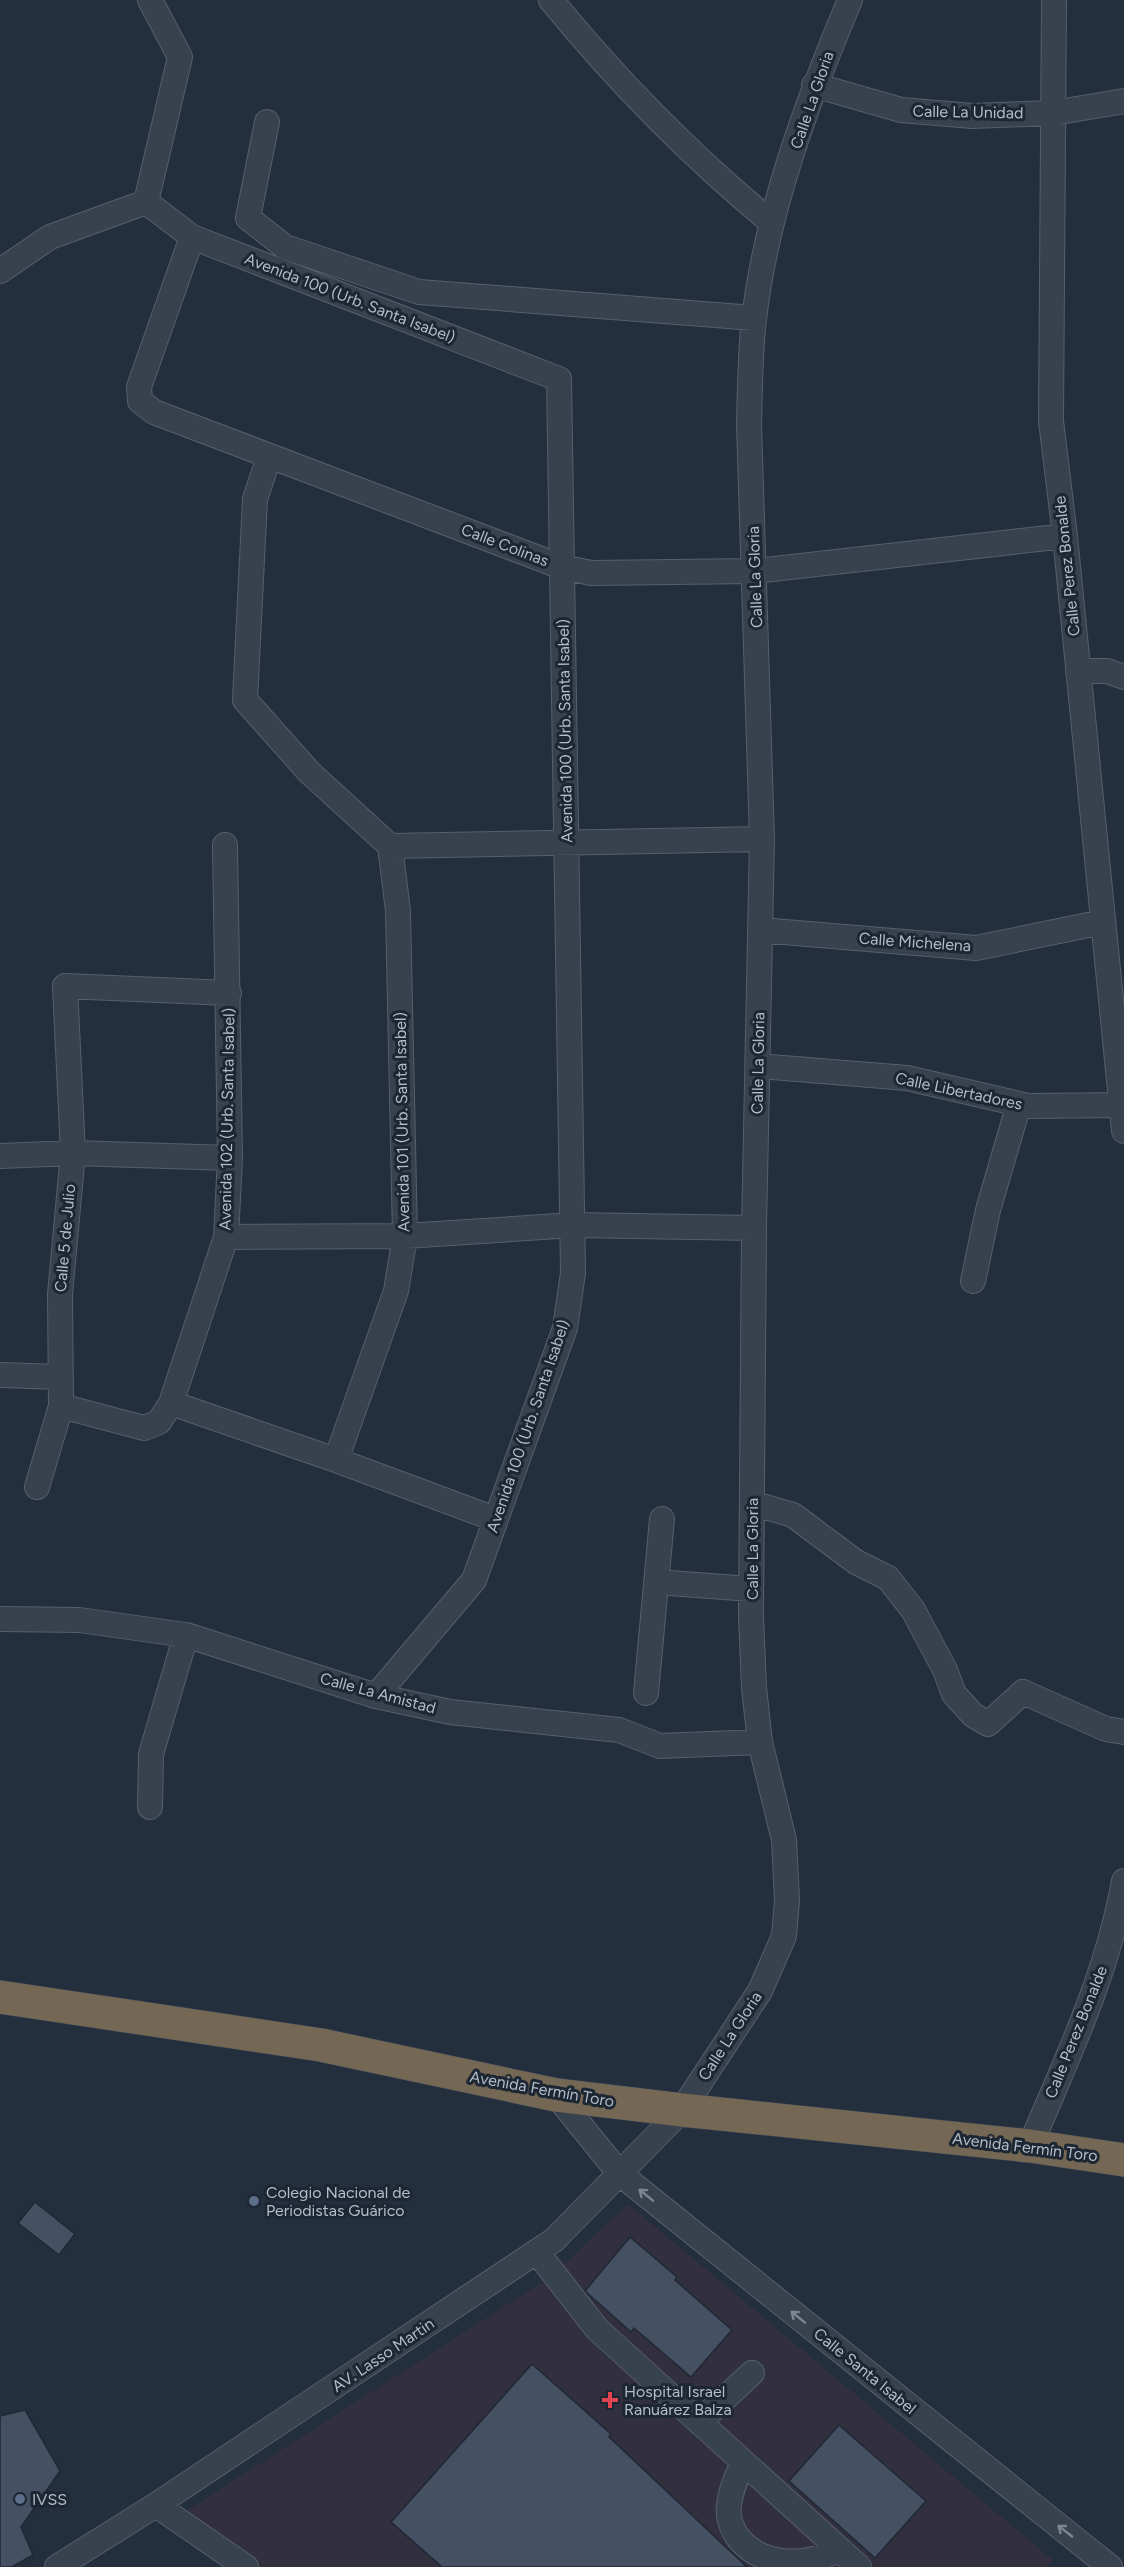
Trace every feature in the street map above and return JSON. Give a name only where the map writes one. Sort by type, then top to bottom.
[{"type":"highway","name":"Avenida Fermín Toro","points":[[0,1997],[321,2045],[556,2095],[1030,2146],[1124,2160]]},
{"type":"street","points":[[3,264],[50,237],[146,202],[180,57],[150,0]]},
{"type":"street","points":[[551,0],[589,47],[712,172],[772,223]]},
{"type":"street","name":"Calle La Gloria","points":[[682,2110],[760,1991],[784,1936],[787,1900],[784,1840],[760,1742],[754,1688],[752,1503],[754,1228],[762,839],[749,424],[754,318],[772,223],[814,85],[850,0]]},
{"type":"street","name":"Calle Perez Bonalde","points":[[1054,0],[1051,421],[1065,536],[1124,1131]]},
{"type":"street","name":"Calle La Unidad","points":[[814,85],[902,110],[972,116],[1053,113],[1124,100]]},
{"type":"street","points":[[267,122],[248,218],[285,247],[419,292],[754,318]]},
{"type":"street","name":"Avenida 100 (Urb. Santa Isabel)","points":[[146,202],[192,237],[559,379],[573,1273],[565,1328],[474,1580],[376,1696]]},
{"type":"street","name":"Calle Colinas","points":[[192,237],[139,387],[140,401],[154,412],[268,457],[562,567],[591,573],[755,571],[1065,536]]},
{"type":"street","points":[[268,457],[255,499],[245,700],[309,772],[390,846],[762,839]]},
{"type":"street","points":[[1078,670],[1107,671],[1124,677]]},
{"type":"street","name":"Avenida 102 (Urb. Santa Isabel)","points":[[61,1406],[144,1428],[159,1422],[171,1403],[226,1237],[230,1158],[225,845]]},
{"type":"street","name":"Avenida 101 (Urb. Santa Isabel)","points":[[336,1460],[396,1291],[405,1236],[398,911],[390,846]]},
{"type":"street","name":"Calle Michelena","points":[[761,930],[976,948],[1103,922]]},
{"type":"street","name":"Calle 5 de Julio","points":[[37,1487],[61,1406],[60,1294],[72,1153],[65,986],[229,993]]},
{"type":"street","name":"Calle Libertadores","points":[[759,1066],[907,1078],[1028,1106],[1123,1105]]},
{"type":"street","points":[[973,1281],[988,1210],[1019,1104]]},
{"type":"street","points":[[0,1156],[72,1153],[230,1158]]},
{"type":"street","points":[[226,1237],[405,1236],[574,1225],[754,1228]]},
{"type":"street","points":[[0,1375],[61,1377]]},
{"type":"street","points":[[171,1403],[336,1460],[495,1519]]},
{"type":"street","points":[[752,1503],[793,1515],[856,1562],[888,1578],[913,1610],[945,1670],[954,1694],[973,1715],[988,1724],[1023,1692],[1106,1729],[1124,1731]]},
{"type":"street","points":[[646,1693],[662,1519]]},
{"type":"street","points":[[656,1582],[752,1589]]},
{"type":"street","name":"Calle La Amistad","points":[[0,1619],[79,1620],[186,1635],[376,1696],[450,1712],[619,1730],[660,1746],[760,1742]]},
{"type":"street","points":[[150,1807],[151,1754],[186,1635]]},
{"type":"street","name":"Calle Perez Bonalde","points":[[1030,2146],[1098,1984],[1116,1926],[1124,1881]]},
{"type":"street","name":"Calle Santa Isabel","points":[[556,2095],[620,2174],[1110,2567]]},
{"type":"street","name":"AV. Lasso Martin","points":[[57,2567],[156,2505],[554,2241],[682,2110]]},
{"type":"street","points":[[537,2252],[597,2329],[859,2567]]},
{"type":"street","points":[[699,2422],[752,2373]]},
{"type":"street","points":[[743,2463],[737,2475],[728,2508],[733,2531],[750,2552],[768,2562],[795,2564],[826,2557],[839,2549]]},
{"type":"street","points":[[156,2505],[246,2567]]},
{"type":"shaded area","name":"Hospital Israel Ranuárez Balza","points":[[628,2204],[1053,2560],[1047,2567],[232,2567],[166,2524],[550,2277]]},
{"type":"building","points":[[35,2202],[75,2234],[59,2255],[18,2223]]},
{"type":"building","points":[[630,2237],[677,2277],[675,2280],[732,2330],[691,2377],[634,2328],[631,2332],[585,2291]]},
{"type":"building","points":[[532,2364],[611,2434],[609,2437],[747,2567],[442,2567],[391,2522]]},
{"type":"building","name":"IVSS","points":[[25,2410],[60,2471],[21,2527],[33,2555],[12,2567],[0,2567],[0,2416]]},
{"type":"building","points":[[839,2425],[926,2501],[875,2558],[789,2481]]},
{"type":"place","name":"Colegio Nacional de Periodistas Guárico","points":[[254,2201]]},
{"type":"place","name":"Hospital Israel Ranuárez Balza","points":[[610,2400]]},
{"type":"place","name":"IVSS","points":[[20,2499]]}]
